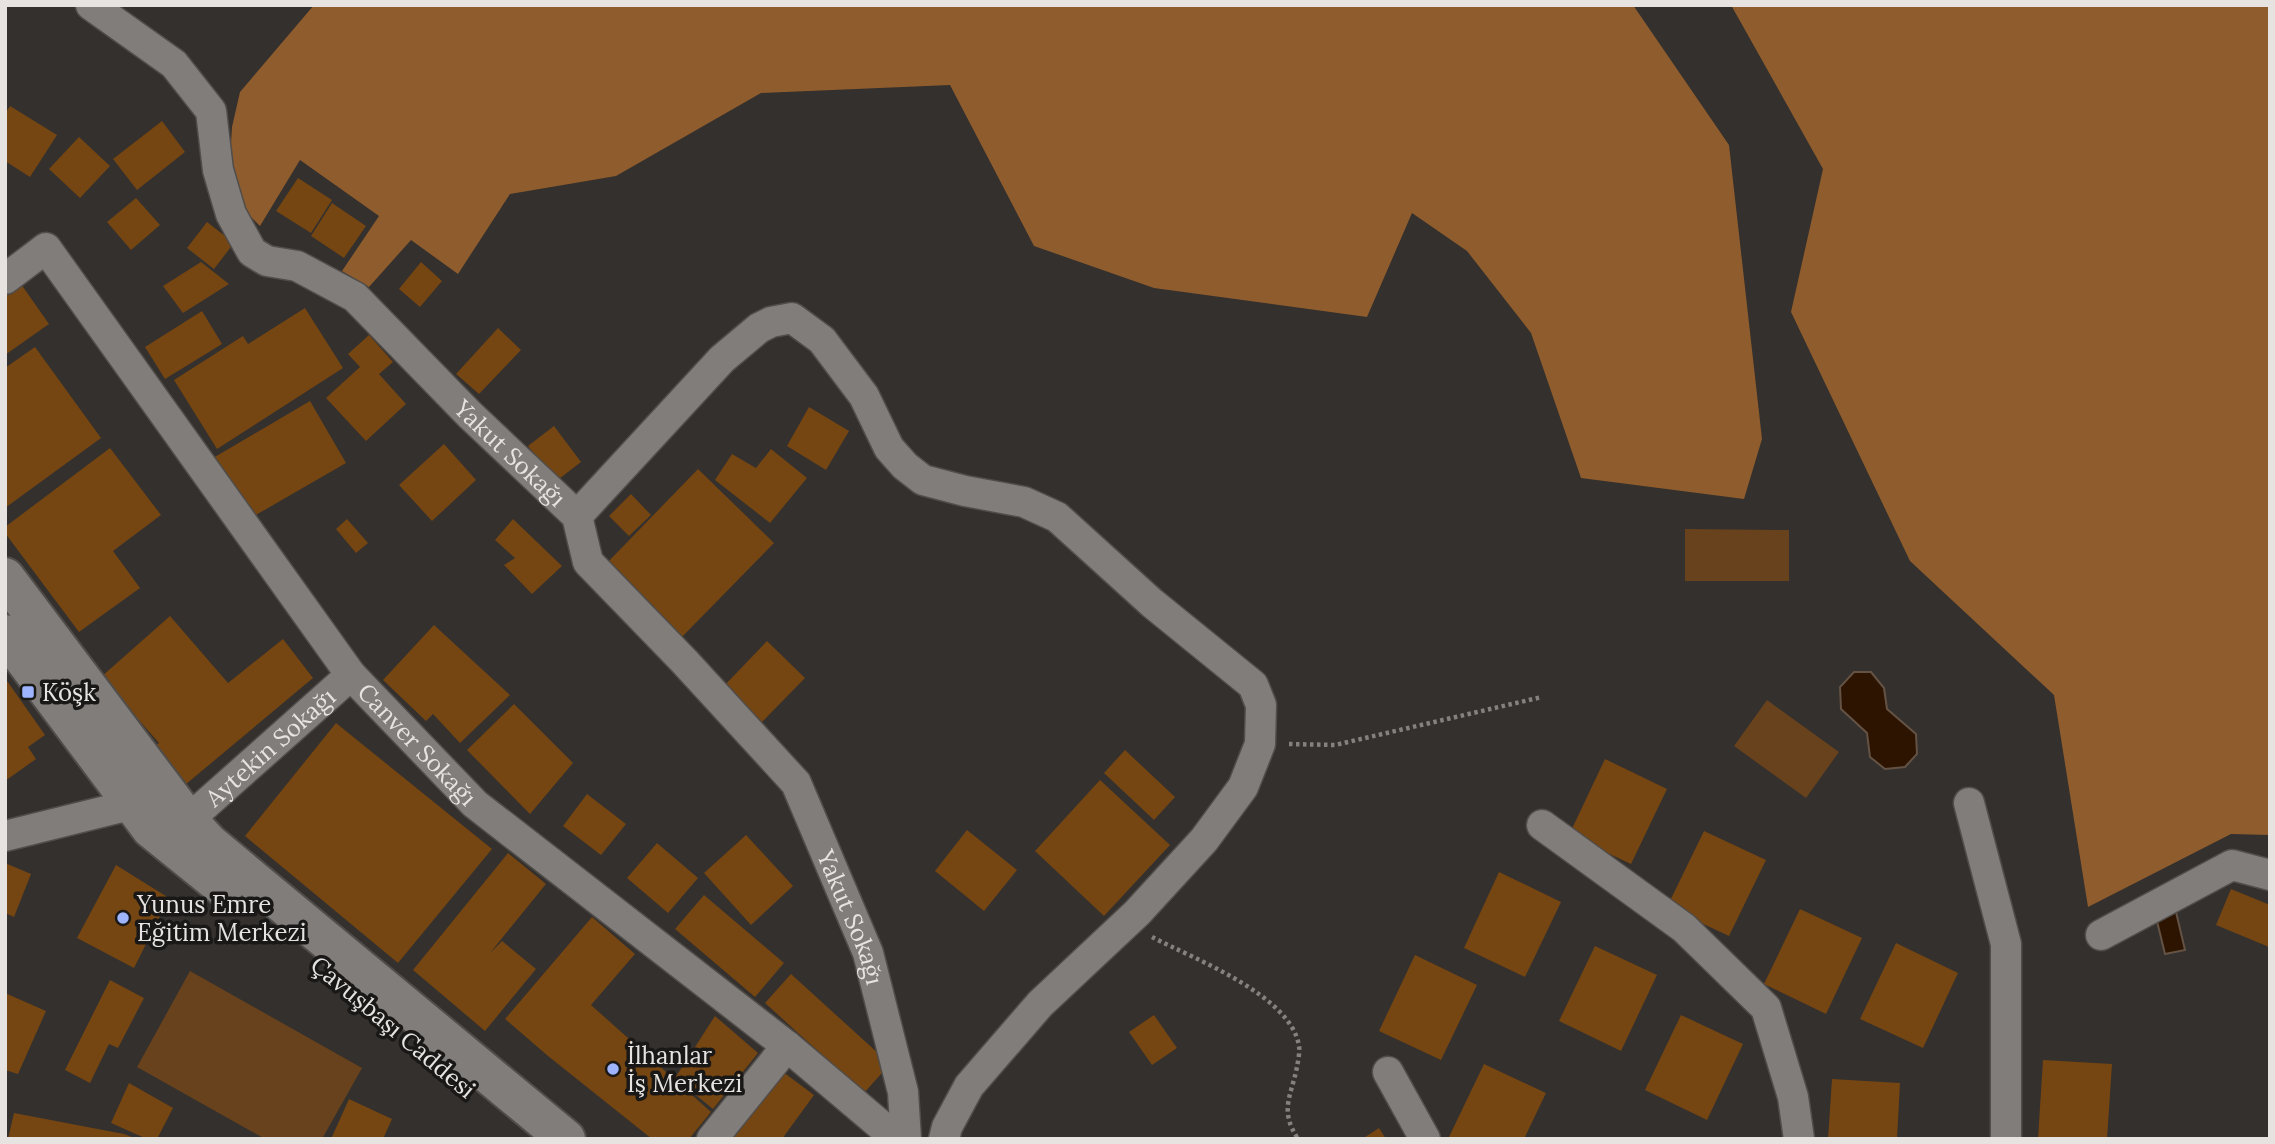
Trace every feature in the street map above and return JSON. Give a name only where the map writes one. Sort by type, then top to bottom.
[{"type":"main road","name":"Çavuşbaşı Caddesi","points":[[5,577],[188,820],[209,843],[566,1139]]},
{"type":"main road","name":"Çavuşbaşı Caddesi","points":[[5,634],[152,829],[389,1021],[526,1139]]},
{"type":"street","name":"Yakut Sokağı","points":[[91,5],[174,64],[211,111],[218,170],[231,214],[252,252],[267,261],[297,265],[355,297],[469,414],[577,516],[588,562],[796,783],[867,953],[903,1092],[906,1139]]},
{"type":"street","name":"Canver Sokağı","points":[[5,279],[46,248],[351,675],[475,804],[787,1046],[897,1139]]},
{"type":"street","points":[[577,516],[722,359],[759,328],[771,322],[792,318],[822,340],[864,396],[890,448],[905,466],[923,480],[1024,502],[1057,517],[1152,603],[1253,685],[1261,705],[1260,744],[1243,787],[1204,840],[1126,924],[1040,1004],[969,1086],[947,1127],[944,1139]]},
{"type":"street","name":"Aytekin Sokağı","points":[[188,820],[351,675]]},
{"type":"street","points":[[1969,803],[2006,944],[2006,1139]]},
{"type":"street","points":[[5,835],[134,804],[188,820]]},
{"type":"street","points":[[1542,825],[1684,928],[1766,1008],[1793,1097],[1799,1139]]},
{"type":"street","points":[[2101,935],[2232,865],[2270,876]]},
{"type":"street","points":[[712,1139],[787,1046]]},
{"type":"street","points":[[1388,1072],[1425,1139]]},
{"type":"path","points":[[1260,744],[1335,745],[1542,697]]},
{"type":"path","points":[[1126,924],[1257,991],[1290,1023],[1300,1047],[1286,1107],[1292,1129],[1298,1139]]},
{"type":"shaded area","points":[[314,5],[1633,5],[1729,145],[1762,439],[1744,499],[1581,478],[1531,333],[1467,251],[1412,213],[1367,317],[1154,288],[1034,246],[950,85],[761,93],[616,176],[510,194],[458,274],[411,240],[369,287],[342,271],[379,216],[300,160],[260,226],[246,212],[237,197],[230,160],[232,127],[240,92]]},
{"type":"shaded area","points":[[1731,5],[2270,5],[2270,835],[2231,834],[2088,907],[2054,695],[1910,561],[1791,312],[1823,169]]},
{"type":"shaded area","points":[[1685,529],[1789,530],[1789,581],[1685,581]]},
{"type":"shaded area","points":[[1854,672],[1871,672],[1884,688],[1887,709],[1916,734],[1917,754],[1905,767],[1885,769],[1870,757],[1867,733],[1841,709],[1840,687]]},
{"type":"shaded area","points":[[1767,700],[1839,752],[1806,798],[1734,746]]},
{"type":"shaded area","points":[[2176,912],[2185,950],[2165,954],[2156,917]]},
{"type":"shaded area","points":[[190,971],[362,1068],[322,1139],[265,1139],[137,1067]]},
{"type":"building","points":[[10,106],[57,135],[30,177],[5,161],[5,114]]},
{"type":"building","points":[[162,121],[185,152],[137,190],[113,159]]},
{"type":"building","points":[[79,137],[110,166],[80,198],[49,169]]},
{"type":"building","points":[[298,178],[332,200],[311,233],[276,211]]},
{"type":"building","points":[[136,198],[160,225],[131,250],[107,222]]},
{"type":"building","points":[[332,203],[366,226],[344,258],[311,236]]},
{"type":"building","points":[[207,222],[234,243],[214,269],[187,248]]},
{"type":"building","points":[[201,262],[229,284],[183,313],[163,286]]},
{"type":"building","points":[[421,262],[442,281],[420,307],[399,289]]},
{"type":"building","points":[[21,284],[49,324],[5,355],[5,294]]},
{"type":"building","points":[[305,308],[343,368],[217,449],[174,380],[243,336],[248,344]]},
{"type":"building","points":[[202,311],[222,344],[165,379],[145,347]]},
{"type":"building","points":[[498,328],[521,350],[479,394],[456,374]]},
{"type":"building","points":[[369,335],[393,362],[379,374],[406,404],[366,441],[326,398],[360,367],[348,354]]},
{"type":"building","points":[[35,347],[101,438],[5,508],[5,368]]},
{"type":"building","points":[[310,401],[346,463],[249,519],[213,458]]},
{"type":"building","points":[[809,407],[849,431],[826,470],[787,446]]},
{"type":"building","points":[[554,426],[581,462],[555,482],[528,446]]},
{"type":"building","points":[[444,444],[476,480],[432,521],[399,485]]},
{"type":"building","points":[[110,448],[161,515],[113,551],[140,588],[79,632],[5,533],[5,527]]},
{"type":"building","points":[[771,449],[807,478],[770,523],[715,480],[732,454],[756,468]]},
{"type":"building","points":[[698,469],[774,543],[680,639],[605,565]]},
{"type":"building","points":[[631,494],[651,515],[629,536],[609,516]]},
{"type":"building","points":[[347,519],[368,543],[356,553],[336,529]]},
{"type":"building","points":[[513,519],[562,566],[532,594],[504,565],[515,558],[495,540]]},
{"type":"building","points":[[170,616],[228,683],[283,639],[313,678],[185,785],[152,748],[159,743],[101,677]]},
{"type":"building","points":[[434,625],[510,695],[460,743],[433,714],[426,721],[383,680]]},
{"type":"building","points":[[767,641],[805,678],[760,724],[722,688]]},
{"type":"building","points":[[5,678],[45,735],[28,747],[36,759],[5,781]]},
{"type":"building","points":[[514,704],[573,763],[530,814],[467,750]]},
{"type":"building","points":[[336,723],[492,849],[398,963],[245,836]]},
{"type":"building","points":[[1125,750],[1175,797],[1154,820],[1104,773]]},
{"type":"building","points":[[1605,759],[1667,789],[1631,864],[1569,835]]},
{"type":"building","points":[[1100,780],[1170,845],[1104,916],[1035,851]]},
{"type":"building","points":[[587,794],[626,824],[601,855],[563,826]]},
{"type":"building","points":[[967,830],[1017,870],[984,911],[935,871]]},
{"type":"building","points":[[1704,831],[1766,860],[1729,936],[1667,907]]},
{"type":"building","points":[[746,835],[793,886],[751,925],[704,873]]},
{"type":"building","points":[[657,843],[698,878],[668,913],[627,878]]},
{"type":"building","points":[[508,853],[546,884],[490,953],[502,941],[536,969],[485,1031],[413,970]]},
{"type":"building","points":[[5,863],[31,874],[14,917],[5,913]]},
{"type":"building","name":"Yunus Emre Eğitim Merkezi","points":[[116,865],[169,898],[134,968],[77,938]]},
{"type":"building","points":[[1499,872],[1561,902],[1525,977],[1464,948]]},
{"type":"building","points":[[2231,889],[2270,905],[2269,947],[2216,925]]},
{"type":"building","points":[[704,895],[784,963],[755,997],[675,929]]},
{"type":"building","points":[[1800,909],[1862,938],[1826,1014],[1764,984]]},
{"type":"building","points":[[592,917],[635,954],[591,1005],[711,1112],[689,1139],[652,1139],[505,1019]]},
{"type":"building","points":[[1896,943],[1958,973],[1923,1048],[1860,1019]]},
{"type":"building","points":[[1595,946],[1657,975],[1621,1051],[1559,1021]]},
{"type":"building","points":[[1415,955],[1477,985],[1441,1060],[1379,1031]]},
{"type":"building","points":[[791,974],[890,1064],[864,1093],[765,1003]]},
{"type":"building","points":[[110,980],[144,998],[118,1048],[109,1044],[90,1083],[65,1070]]},
{"type":"building","points":[[5,993],[46,1011],[18,1074],[5,1070]]},
{"type":"building","points":[[1154,1015],[1177,1048],[1152,1065],[1129,1032]]},
{"type":"building","points":[[1681,1015],[1743,1044],[1707,1120],[1645,1090]]},
{"type":"building","points":[[715,1016],[758,1053],[713,1109],[675,1078]]},
{"type":"building","points":[[2043,1060],[2112,1064],[2107,1139],[2038,1139]]},
{"type":"building","points":[[1484,1064],[1546,1093],[1524,1139],[1448,1139]]},
{"type":"building","points":[[779,1069],[814,1095],[782,1139],[727,1139]]},
{"type":"building","points":[[1832,1079],[1900,1083],[1897,1139],[1828,1139]]},
{"type":"building","points":[[129,1083],[173,1108],[157,1139],[147,1139],[111,1123]]},
{"type":"building","points":[[349,1099],[392,1119],[383,1139],[331,1139]]},
{"type":"building","points":[[14,1113],[124,1134],[137,1139],[8,1139]]},
{"type":"building","points":[[1379,1128],[1386,1139],[1362,1139]]},
{"type":"place","name":"Köşk","points":[[28,692]]},
{"type":"place","name":"Yunus Emre Eğitim Merkezi","points":[[123,918]]},
{"type":"place","name":"İlhanlar İş Merkezi","points":[[613,1069]]}]
